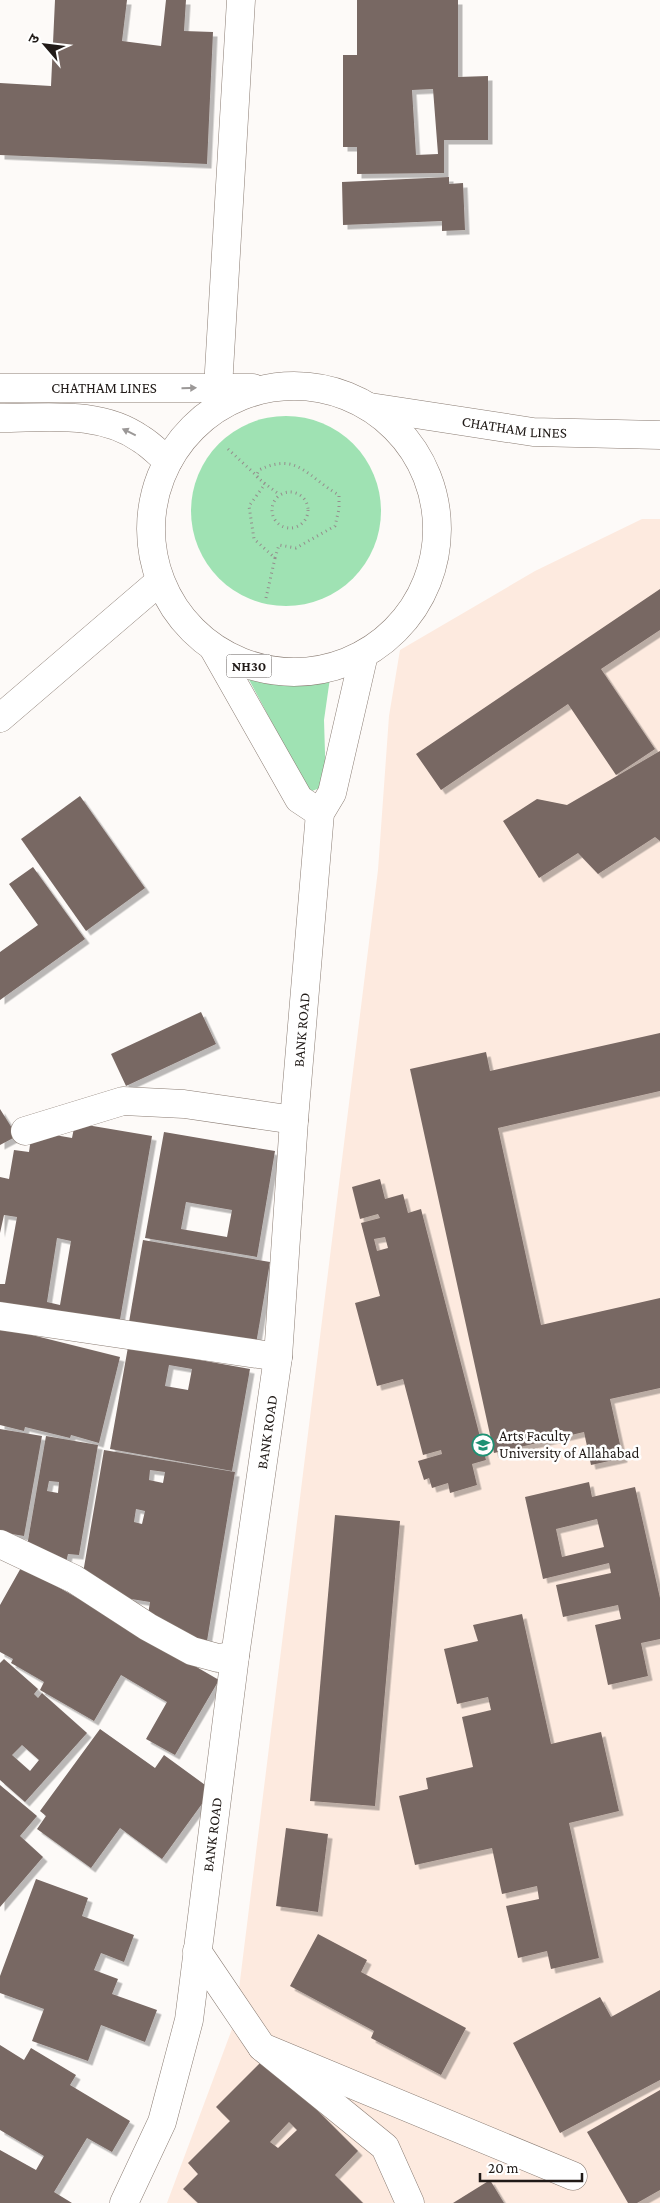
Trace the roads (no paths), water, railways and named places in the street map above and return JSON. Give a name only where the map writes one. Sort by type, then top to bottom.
[{"type":"main road","points":[[218,388],[241,0]]},
{"type":"main road","name":"CHATHAM LINES","points":[[0,388],[267,388],[303,385],[338,392],[370,407],[533,432],[660,435]]},
{"type":"main road","name":"CHATHAM LINES","points":[[267,388],[237,397],[209,413],[186,435],[168,461],[154,500],[151,541],[160,581],[181,619],[214,649],[249,666],[288,673],[328,669],[364,654],[402,622],[428,580],[437,532],[430,483],[407,440],[370,407]]},
{"type":"main road","name":"CHATHAM LINES","points":[[0,418],[83,418],[112,424],[141,438],[168,461]]},
{"type":"main road","points":[[0,718],[160,581]]},
{"type":"main road","points":[[214,649],[299,799],[320,813]]},
{"type":"main road","name":"BANK ROAD","points":[[124,2203],[162,2122],[189,2020],[235,1656],[278,1357],[294,1120],[320,813],[332,793],[364,654]]},
{"type":"main road","points":[[25,1131],[123,1101],[184,1104],[294,1120]]},
{"type":"main road","points":[[0,1316],[278,1357]]},
{"type":"main road","points":[[0,1544],[74,1579],[148,1628],[192,1651],[218,1658],[235,1656]]},
{"type":"main road","points":[[197,1951],[262,2047],[385,2147],[410,2203]]},
{"type":"main road","points":[[262,2047],[574,2176]]},
{"type":"place","name":"Arts Faculty University of Allahabad","points":[[483,1445]]}]
